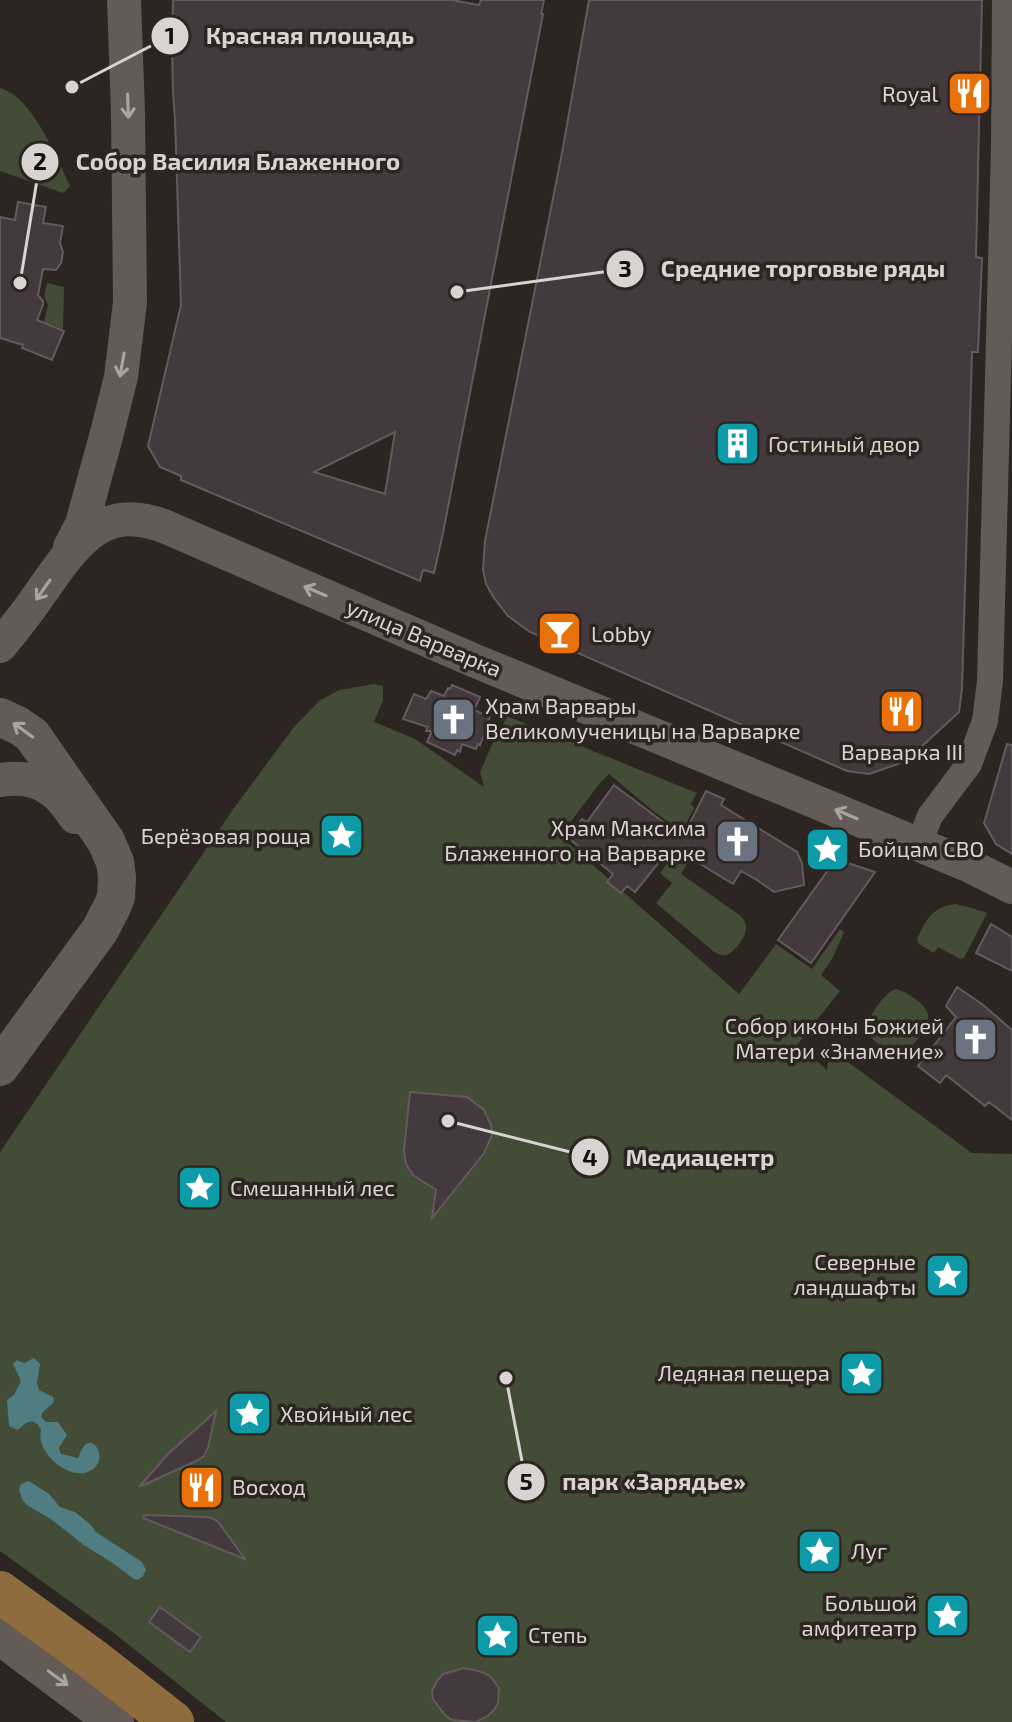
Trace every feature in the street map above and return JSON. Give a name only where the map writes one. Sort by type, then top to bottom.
[{"type":"main road","points":[[0,717],[32,735],[106,841],[115,862],[117,877],[116,897],[100,930],[0,1067]]},
{"type":"main road","points":[[0,1592],[173,1722]]},
{"type":"main road","points":[[0,1636],[115,1722]]},
{"type":"street","points":[[0,646],[21,622],[65,559],[82,524],[121,377],[129,316],[131,252],[124,0]]},
{"type":"street","points":[[919,844],[930,816],[969,764],[985,721],[990,681],[1008,149],[1005,0]]},
{"type":"street","name":"улица Варварка","points":[[65,559],[81,540],[101,526],[131,518],[155,522],[473,660],[919,844],[1012,887]]},
{"type":"street","points":[[0,780],[24,778],[53,790],[65,800],[94,848],[102,866],[103,880],[102,898],[90,922],[0,1042]]},
{"type":"green space","points":[[0,88],[22,102],[42,130],[70,186],[63,193],[0,171]]},
{"type":"green space","points":[[47,283],[64,287],[63,329],[44,322],[48,305],[44,296]]},
{"type":"green space","points":[[374,684],[383,686],[383,700],[374,722],[415,739],[484,787],[480,772],[507,716],[697,793],[691,804],[694,808],[682,832],[609,774],[560,836],[739,994],[776,944],[812,969],[840,929],[844,932],[821,975],[840,991],[797,1045],[827,1070],[830,1059],[841,1057],[972,1153],[1012,1154],[1012,1722],[226,1722],[115,1634],[0,1551],[0,1152],[234,808],[294,727],[319,701],[339,690]]},
{"type":"green space","points":[[674,854],[688,862],[681,874],[745,922],[744,936],[729,954],[713,951],[656,903],[672,883],[660,873]]},
{"type":"green space","points":[[955,904],[987,913],[964,958],[960,959],[938,947],[934,953],[919,944],[917,939],[931,915]]},
{"type":"green space","points":[[895,989],[918,1001],[928,1015],[922,1034],[905,1054],[899,1056],[881,1046],[867,1032],[876,1008]]},
{"type":"water","points":[[34,1358],[40,1364],[39,1390],[53,1397],[54,1402],[41,1417],[46,1422],[58,1422],[67,1435],[59,1448],[61,1454],[78,1458],[88,1443],[96,1446],[99,1461],[90,1471],[73,1472],[55,1463],[43,1447],[41,1430],[36,1423],[27,1423],[18,1430],[9,1426],[7,1400],[14,1395],[21,1381],[13,1364],[17,1360],[24,1363]]},
{"type":"water","points":[[29,1481],[49,1494],[60,1507],[75,1512],[96,1532],[142,1562],[146,1570],[143,1576],[134,1579],[27,1505],[19,1490],[21,1484]]},
{"type":"building","points":[[173,0],[452,0],[479,5],[481,0],[544,0],[443,533],[434,573],[423,570],[420,581],[181,480],[181,476],[160,467],[148,446],[181,305]],"holes":[[[395,432],[385,494],[314,472]]]},
{"type":"building","name":"Гостиный двор","points":[[589,0],[982,0],[976,257],[982,258],[978,352],[972,352],[962,689],[959,712],[898,764],[869,774],[847,771],[530,632],[508,616],[486,584],[483,570],[485,541]]},
{"type":"building","points":[[18,202],[46,207],[43,223],[63,226],[61,263],[56,270],[43,269],[38,295],[43,305],[37,320],[64,331],[52,360],[22,348],[23,345],[0,338],[0,217],[15,220]]},
{"type":"building","name":"Храм Варвары Великомученицы на Варварке","points":[[452,685],[480,697],[474,710],[490,717],[480,745],[476,749],[462,744],[460,752],[457,750],[455,755],[427,742],[432,731],[426,731],[428,727],[403,719],[414,694],[426,699],[431,691],[444,696]]},
{"type":"building","points":[[1007,744],[1012,745],[1012,854],[996,844],[984,823]]},
{"type":"building","points":[[614,785],[683,837],[706,791],[724,799],[721,805],[797,852],[802,863],[804,885],[774,892],[741,871],[733,884],[682,853],[668,851],[635,892],[627,886],[621,893],[607,882],[613,874],[567,837],[582,819],[587,822]]},
{"type":"building","points":[[836,859],[875,872],[811,963],[778,940]]},
{"type":"building","points":[[991,924],[1012,937],[1012,971],[976,953]]},
{"type":"building","name":"Собор иконы Божией Матери «Знамение»","points":[[957,987],[1012,1030],[1012,1120],[989,1102],[985,1106],[946,1075],[940,1083],[918,1066],[956,1017],[946,1006]]},
{"type":"building","points":[[410,1092],[467,1097],[484,1110],[491,1125],[492,1135],[484,1153],[432,1218],[436,1190],[413,1175],[406,1164],[404,1151]]},
{"type":"building","points":[[216,1411],[204,1456],[139,1487],[169,1453]]},
{"type":"building","points":[[144,1515],[214,1519],[245,1559],[143,1518]]},
{"type":"building","points":[[160,1607],[201,1637],[190,1652],[149,1622]]},
{"type":"building","points":[[464,1668],[490,1676],[499,1688],[494,1710],[476,1722],[452,1720],[433,1699],[432,1691],[443,1674]]},
{"type":"place","name":"Красная площадь","points":[[72,87]]},
{"type":"place","name":"Royal","points":[[969,94]]},
{"type":"place","name":"Собор Василия Блаженного","points":[[20,283]]},
{"type":"place","name":"Средние торговые ряды","points":[[457,292]]},
{"type":"place","name":"Гостиный двор","points":[[737,444]]},
{"type":"place","name":"Lobby","points":[[560,634]]},
{"type":"place","name":"Варварка III","points":[[902,711]]},
{"type":"place","name":"Храм Варвары Великомученицы на Варварке","points":[[454,719]]},
{"type":"place","name":"Берёзовая роща","points":[[342,836]]},
{"type":"place","name":"Храм Максима Блаженного на Варварке","points":[[737,841]]},
{"type":"place","name":"Бойцам СВО","points":[[827,849]]},
{"type":"place","name":"Собор иконы Божией Матери «Знамение»","points":[[975,1039]]},
{"type":"place","name":"Медиацентр","points":[[448,1121]]},
{"type":"place","name":"Смешанный лес","points":[[199,1188]]},
{"type":"place","name":"Северные ландшафты","points":[[947,1275]]},
{"type":"place","name":"Ледяная пещера","points":[[861,1373]]},
{"type":"place","name":"парк «Зарядье»","points":[[506,1378]]},
{"type":"place","name":"Хвойный лес","points":[[249,1414]]},
{"type":"place","name":"Восход","points":[[201,1487]]},
{"type":"place","name":"Луг","points":[[820,1551]]},
{"type":"place","name":"Большой амфитеатр","points":[[948,1616]]},
{"type":"place","name":"Степь","points":[[497,1635]]}]
